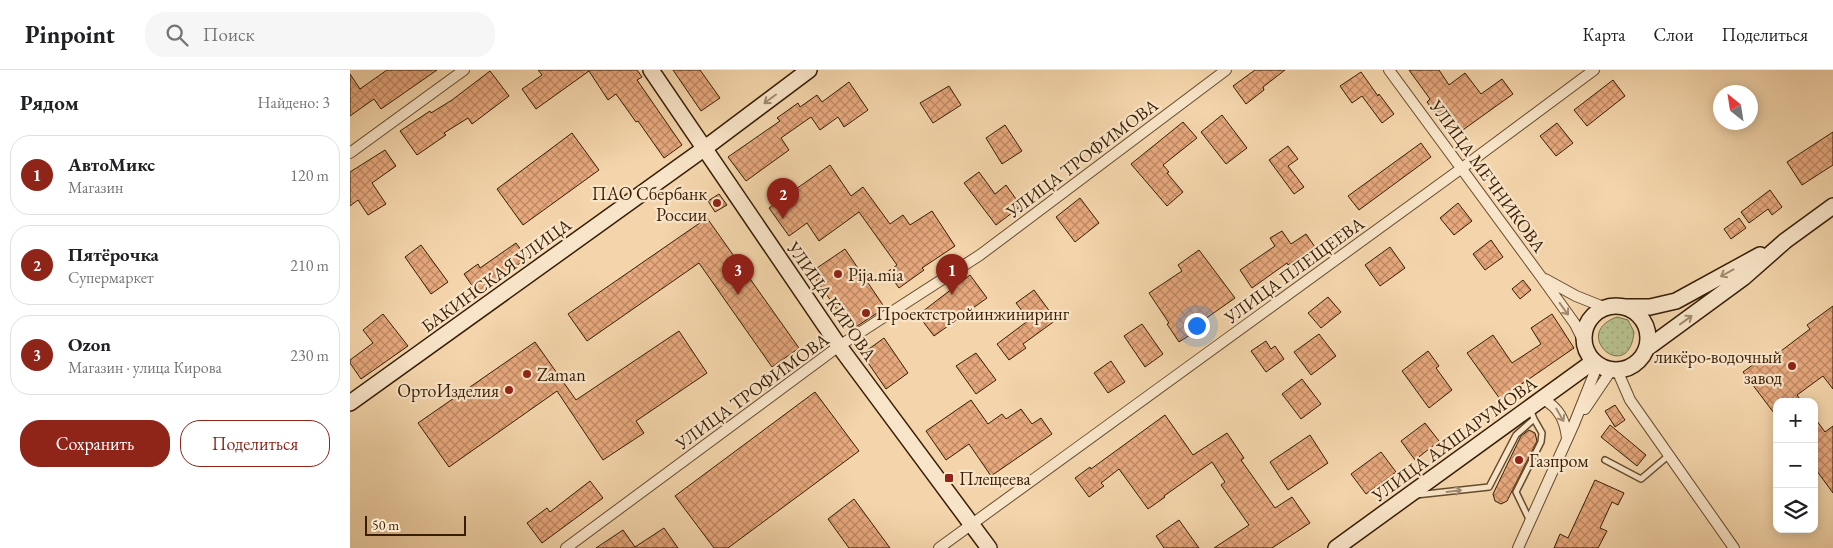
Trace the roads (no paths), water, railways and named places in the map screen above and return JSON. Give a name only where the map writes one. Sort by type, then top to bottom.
[{"type":"main road","name":"УЛИЦА КИРОВА","points":[[651,70],[839,346],[989,548]]},
{"type":"main road","name":"БАКИНСКАЯ УЛИЦА","points":[[350,403],[705,148],[809,70]]},
{"type":"main road","points":[[1646,349],[1743,278],[1785,241],[1833,206]]},
{"type":"main road","points":[[1622,307],[1633,311],[1641,318],[1646,327],[1648,338],[1646,349],[1642,357],[1635,364],[1606,366],[1588,352],[1584,342],[1585,331],[1589,321],[1596,313],[1606,308],[1622,307],[1650,307],[1676,301],[1785,241]]},
{"type":"main road","name":"УЛИЦА АХШАРУМОВА","points":[[1336,548],[1406,497],[1532,414],[1543,399],[1606,366]]},
{"type":"street","points":[[350,153],[464,70]]},
{"type":"street","name":"УЛИЦА ТРОФИМОВА","points":[[566,548],[839,346],[980,254],[1226,70]]},
{"type":"street","name":"УЛИЦА МЕЧНИКОВА","points":[[1389,70],[1575,324],[1584,342]]},
{"type":"street","name":"УЛИЦА ПЛЕЩЕЕВА","points":[[939,548],[1594,70]]},
{"type":"street","name":"УЛИЦА МЕЧНИКОВА","points":[[1542,278],[1576,296],[1606,308]]},
{"type":"street","points":[[1518,548],[1567,438],[1606,366]]},
{"type":"street","points":[[1574,424],[1606,366]]},
{"type":"street","points":[[1606,366],[1734,548]]},
{"type":"street","points":[[1543,399],[1556,408],[1560,414],[1564,421],[1567,438]]},
{"type":"lane","points":[[1406,497],[1489,487],[1516,435],[1532,414],[1542,432],[1541,442],[1516,492],[1531,522]]},
{"type":"lane","points":[[1605,460],[1641,479],[1668,456]]},
{"type":"place","name":"ПАО Сбербанк России","points":[[717,203]]},
{"type":"place","name":"Пятёрочка","points":[[783,219]]},
{"type":"place","name":"Pija.mia","points":[[838,274]]},
{"type":"place","name":"Ozon","points":[[738,295]]},
{"type":"place","name":"АвтоМикс","points":[[952,295]]},
{"type":"place","name":"Проектстройинжиниринг","points":[[866,313]]},
{"type":"place","name":"ликёро-водочный завод","points":[[1792,366]]},
{"type":"place","name":"Zaman","points":[[527,374]]},
{"type":"place","name":"ОртоИзделия","points":[[509,390]]},
{"type":"place","name":"Газпром","points":[[1519,460]]},
{"type":"place","name":"Плещеева","points":[[949,478]]}]
